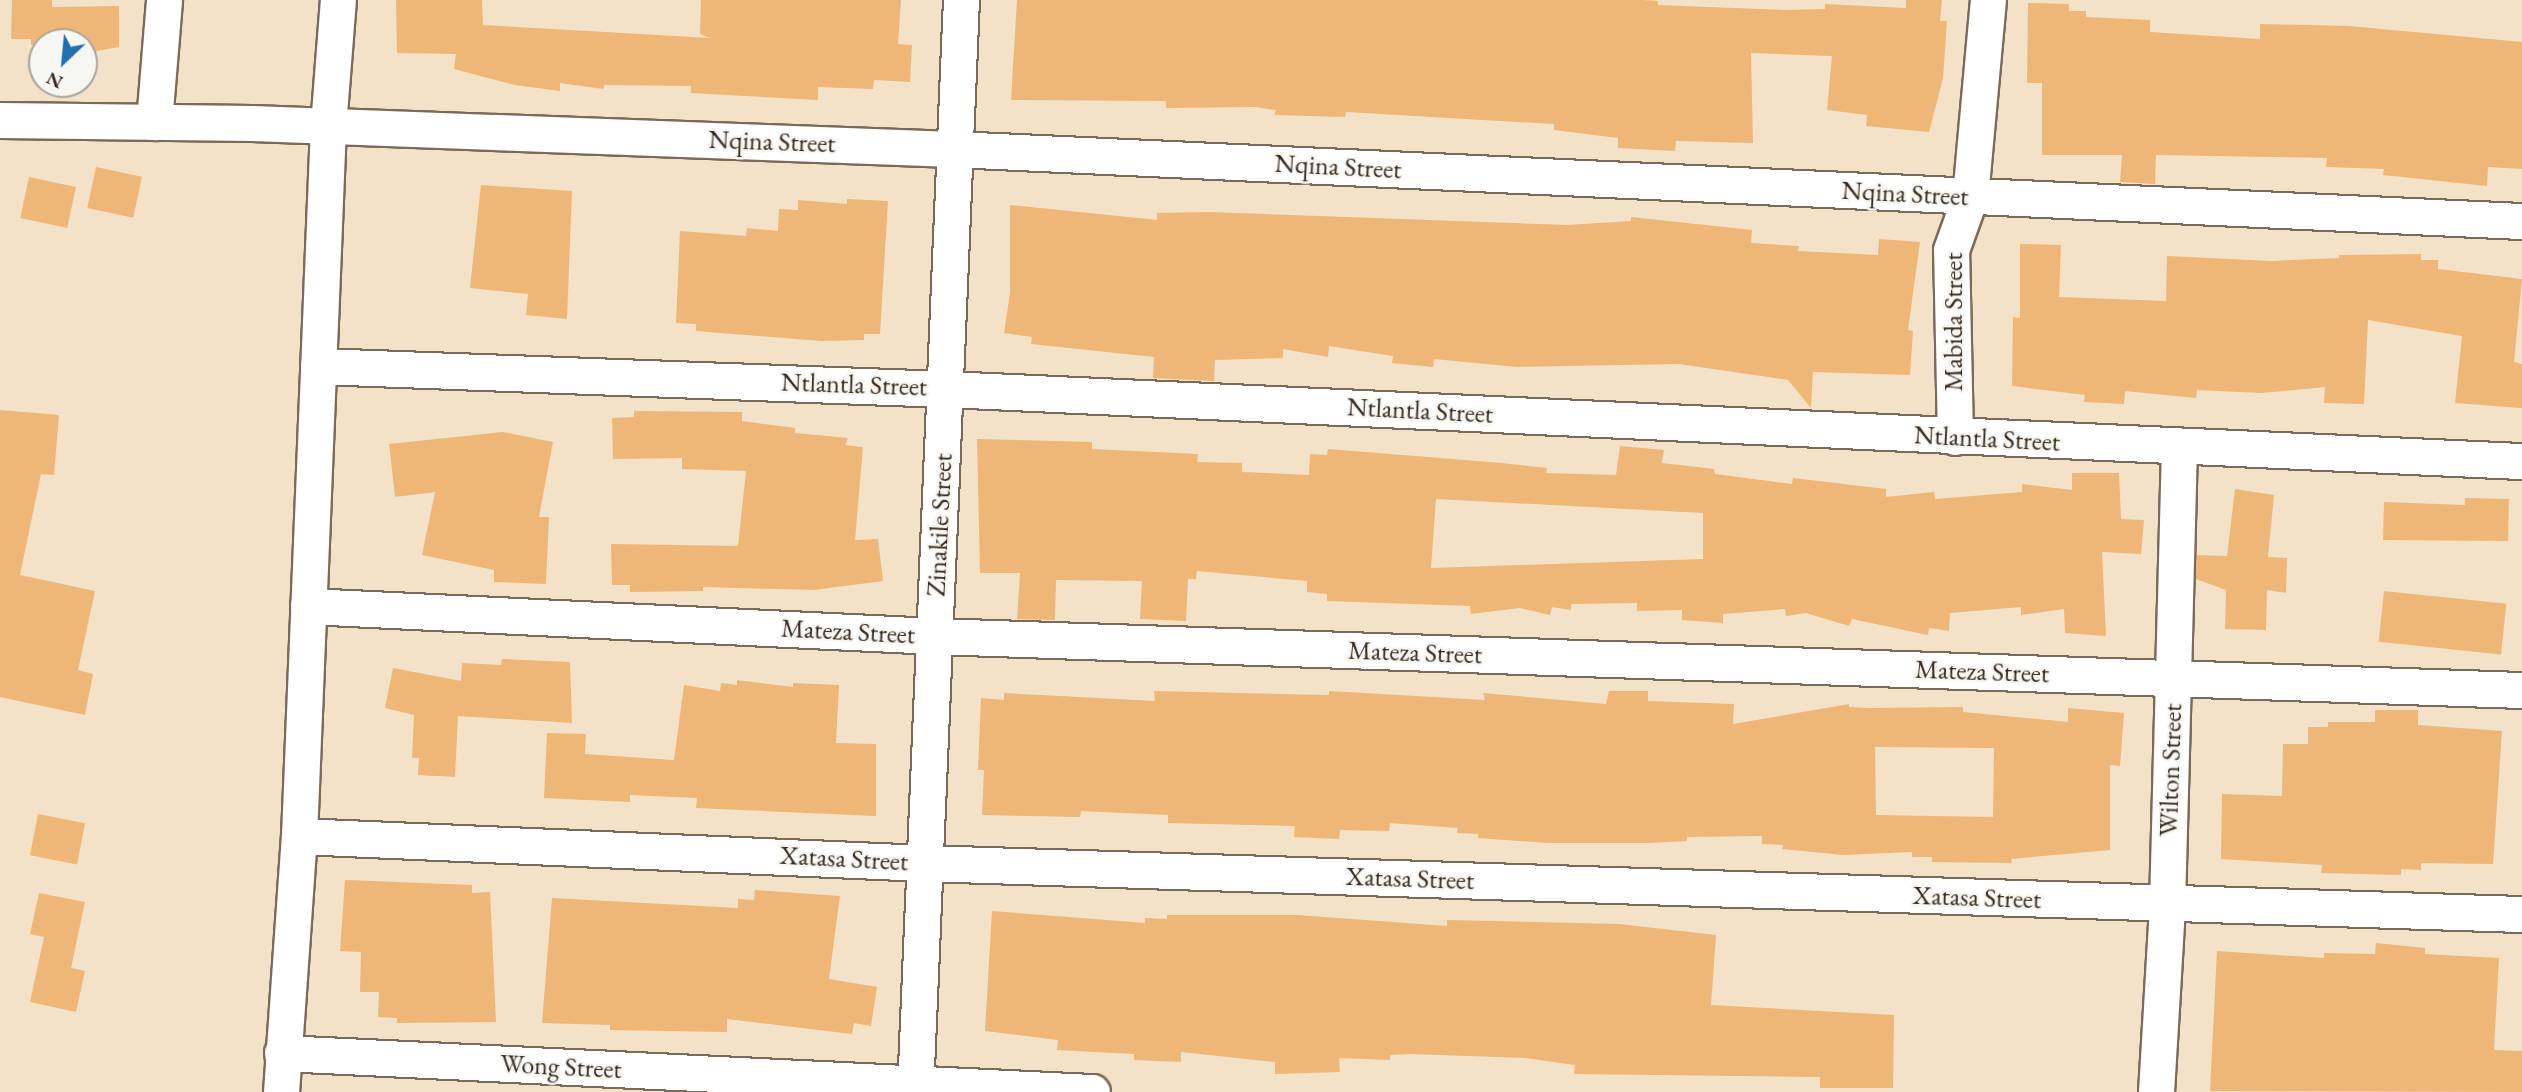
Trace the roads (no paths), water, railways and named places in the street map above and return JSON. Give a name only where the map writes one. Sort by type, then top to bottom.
[{"type":"street","points":[[155,122],[164,0]]},
{"type":"street","points":[[281,1092],[299,836],[328,126],[338,0]]},
{"type":"street","name":"Zinakile Street","points":[[915,1088],[961,0]]},
{"type":"street","name":"Mabida Street","points":[[1955,437],[1951,250],[1970,197],[1988,0]]},
{"type":"street","name":"Nqina Street","points":[[0,120],[328,126],[953,149],[2522,220]]},
{"type":"street","name":"Ntlantla Street","points":[[318,366],[946,389],[2179,449],[2522,461]]},
{"type":"street","name":"Wilton Street","points":[[2156,1092],[2167,905],[2179,449]]},
{"type":"street","name":"Mateza Street","points":[[308,606],[935,636],[2522,690]]},
{"type":"street","name":"Xatasa Street","points":[[299,836],[924,863],[2167,905],[2522,914]]},
{"type":"street","name":"Wong Street","points":[[282,1052],[915,1088],[1092,1092]]}]
